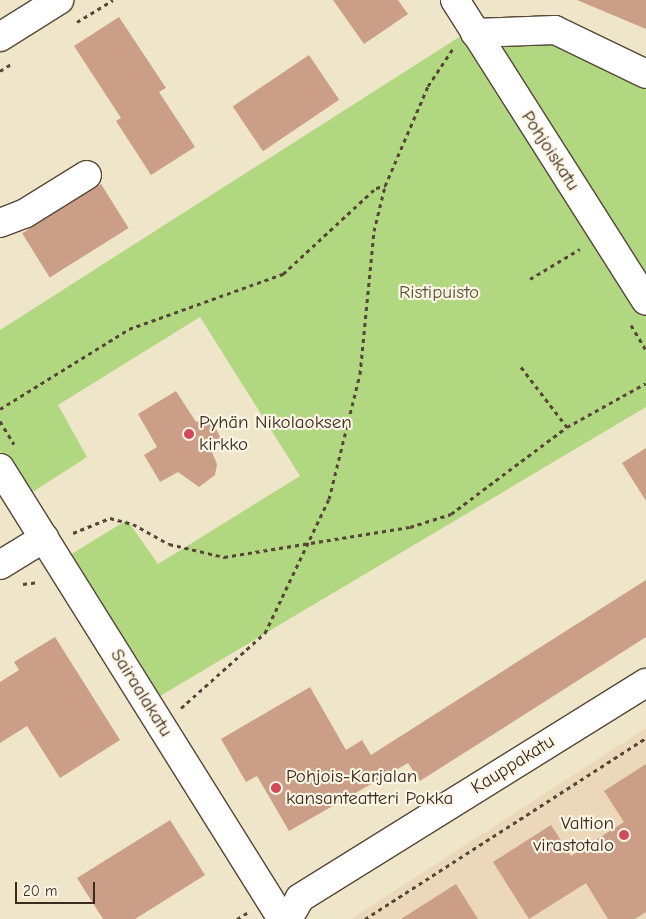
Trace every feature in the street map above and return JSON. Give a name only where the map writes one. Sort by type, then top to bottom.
[{"type":"street","points":[[0,37],[59,0]]},
{"type":"street","name":"Pohjoiskatu","points":[[455,0],[646,301]]},
{"type":"street","points":[[475,33],[555,30],[646,74]]},
{"type":"street","points":[[0,223],[24,214],[87,175]]},
{"type":"street","name":"Sairaalakatu","points":[[0,468],[282,919]]},
{"type":"street","points":[[0,565],[44,538]]},
{"type":"street","name":"Kauppakatu","points":[[288,919],[300,898],[646,683]]},
{"type":"path","points":[[180,708],[264,633],[308,546],[329,499],[360,374],[374,231],[385,186],[428,86],[449,52],[475,33]]},
{"type":"path","points":[[0,409],[129,328],[282,274],[376,188],[385,186]]},
{"type":"path","points":[[530,279],[583,247]]},
{"type":"path","points":[[522,367],[567,427]]},
{"type":"path","points":[[71,534],[110,518],[169,544],[224,557],[308,546],[410,527],[451,514],[567,427],[646,383]]},
{"type":"path","points":[[365,919],[646,738]]},
{"type":"shaded area","points":[[646,728],[646,919],[351,919]]},
{"type":"green space","name":"Ristipuisto","points":[[481,23],[646,62],[646,407],[155,699],[65,558],[127,520],[158,564],[300,476],[200,317],[58,405],[87,457],[28,495],[0,451],[0,330]]},
{"type":"building","points":[[333,0],[398,0],[408,14],[364,44]]},
{"type":"building","points":[[577,0],[646,0],[646,29]]},
{"type":"building","points":[[119,17],[166,88],[159,92],[195,147],[151,175],[116,121],[121,118],[74,46]]},
{"type":"building","points":[[309,55],[339,100],[263,151],[233,106]]},
{"type":"building","points":[[101,184],[129,228],[50,277],[22,233]]},
{"type":"building","name":"Pyhän Nikolaoksen kirkko","points":[[176,391],[196,422],[209,416],[222,440],[211,450],[217,464],[215,475],[199,487],[178,472],[160,482],[144,455],[157,447],[138,414]]},
{"type":"building","points":[[646,448],[646,501],[622,463]]},
{"type":"building","points":[[646,580],[646,637],[420,781],[408,763],[289,831],[257,776],[246,782],[221,739],[310,687],[346,750],[362,740],[371,755]]},
{"type":"building","points":[[55,637],[120,740],[60,778],[27,726],[0,743],[0,682],[19,670],[14,662]]},
{"type":"building","name":"Valtion virastotalo","points":[[646,764],[646,912],[635,919],[608,919],[586,883],[529,919],[493,862],[551,825],[571,856],[624,822],[604,791]]},
{"type":"building","points":[[170,820],[205,875],[135,919],[103,919],[77,878]]},
{"type":"building","points":[[456,884],[478,919],[401,919]]},
{"type":"place","name":"Pyhän Nikolaoksen kirkko","points":[[189,434]]},
{"type":"place","name":"Pohjois-Karjalan kansanteatteri Pokka","points":[[276,788]]},
{"type":"place","name":"Valtion virastotalo","points":[[624,835]]}]
